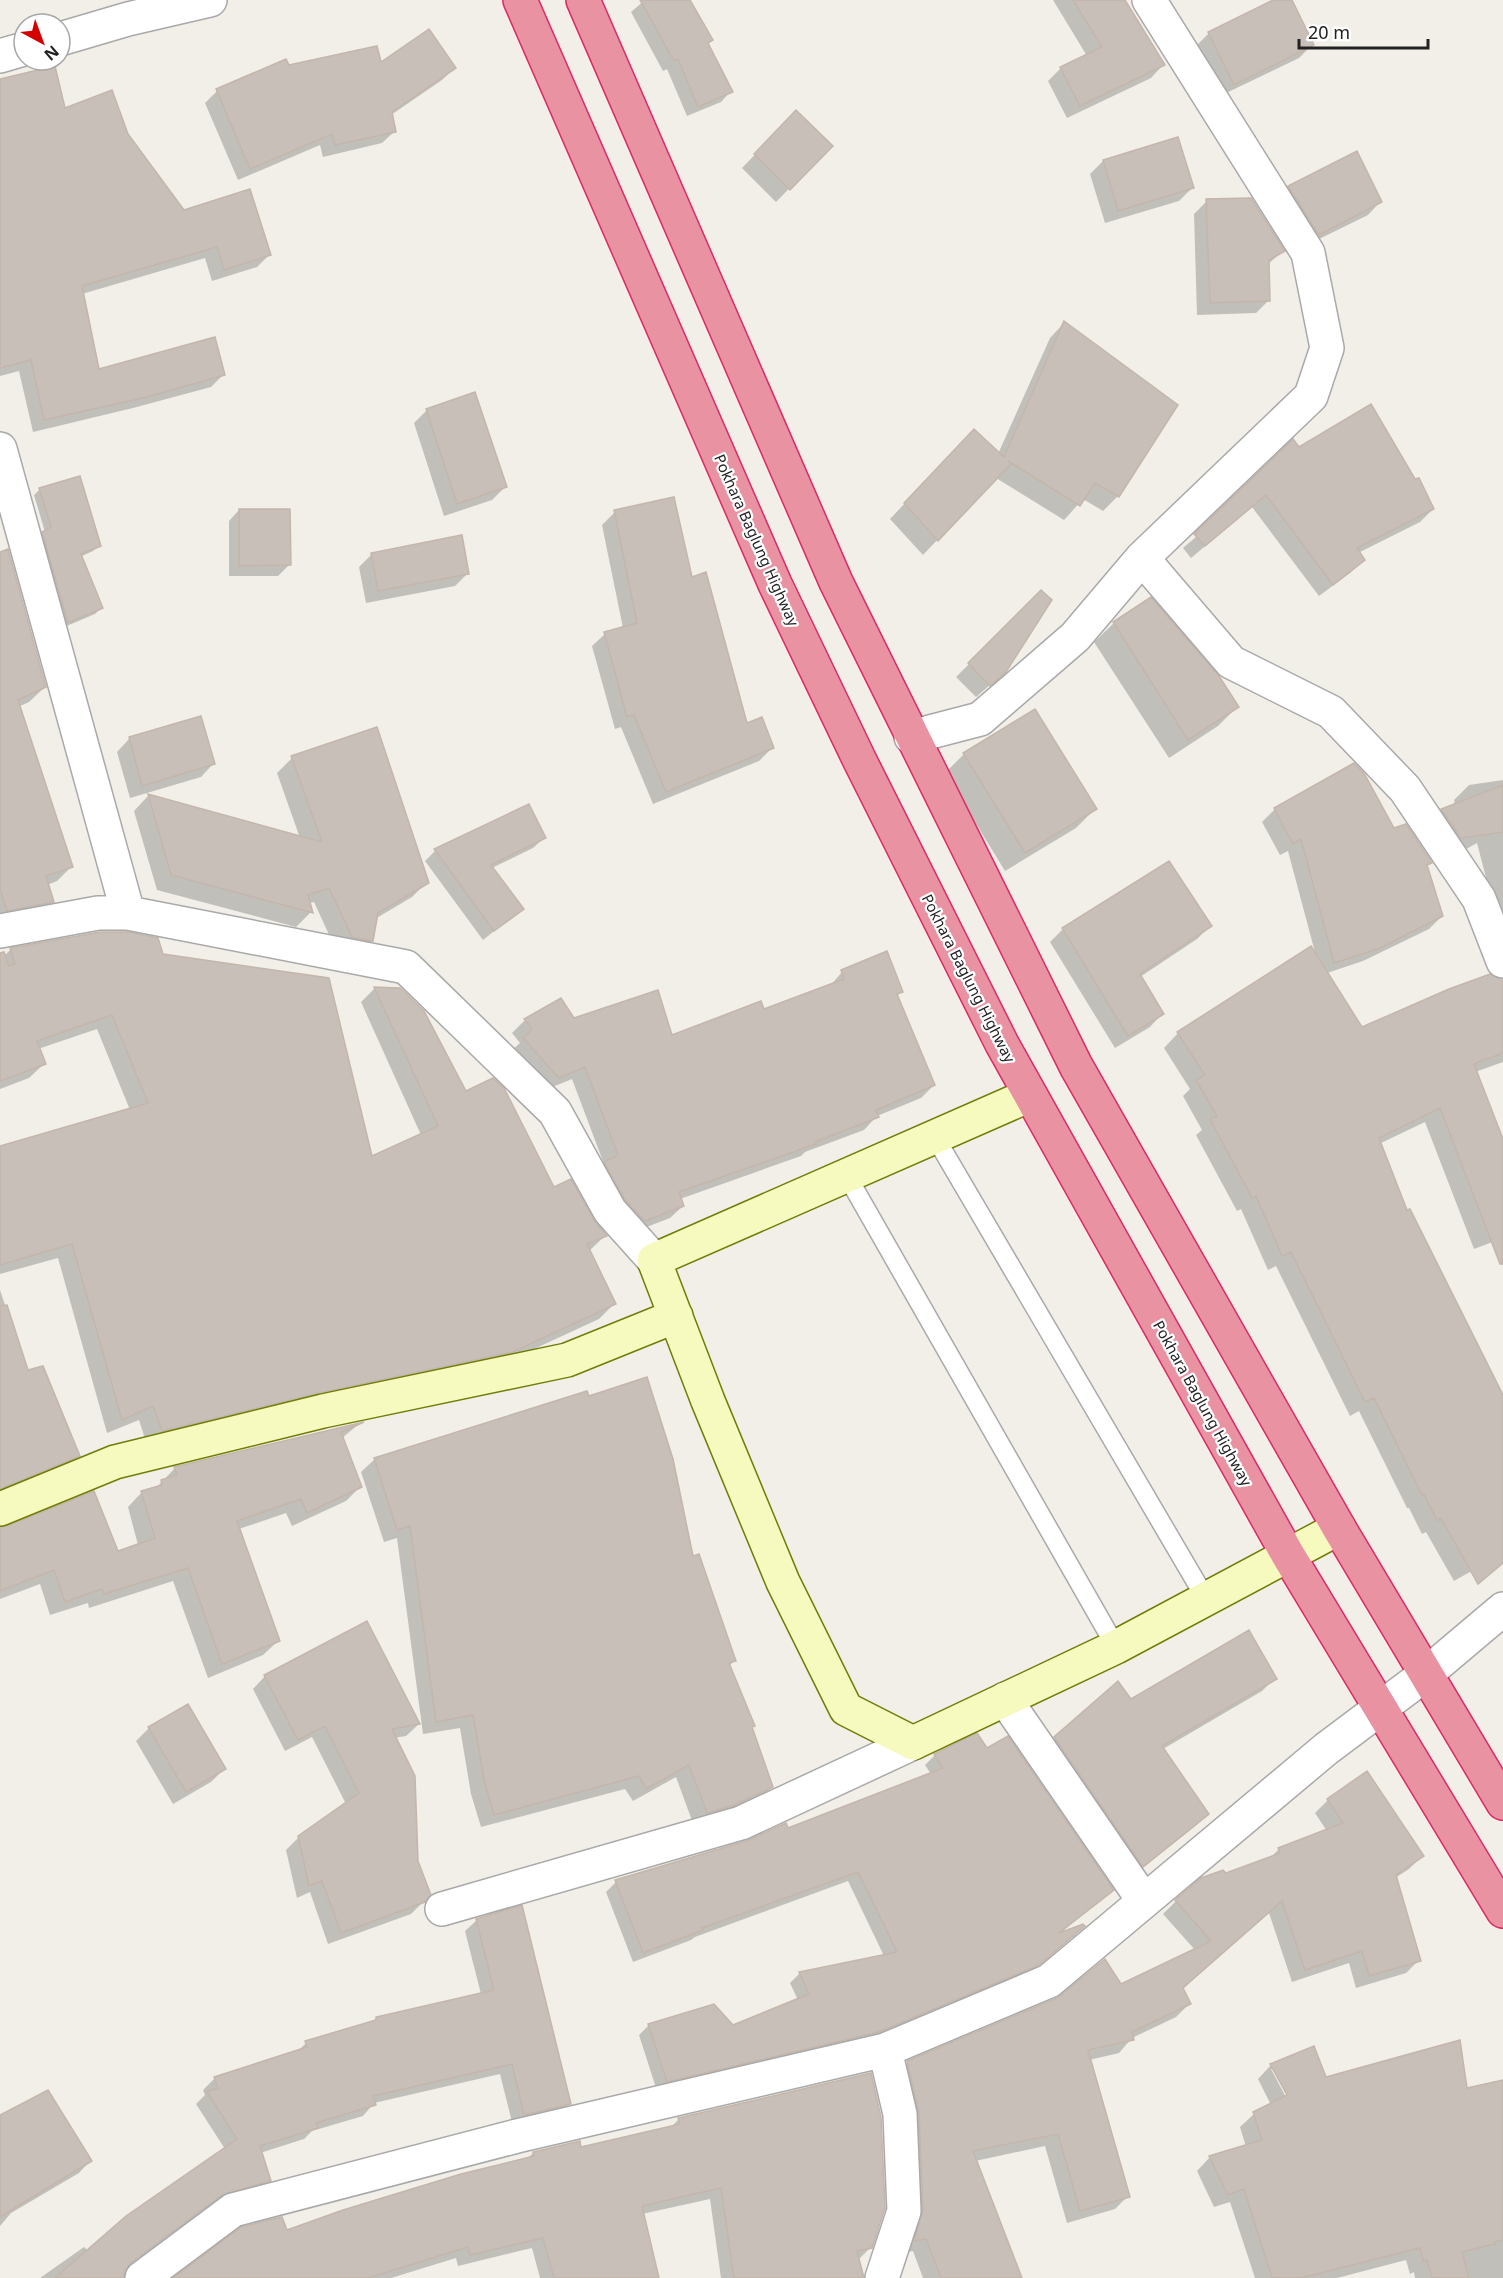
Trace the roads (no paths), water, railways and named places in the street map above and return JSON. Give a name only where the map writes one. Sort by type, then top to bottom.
[{"type":"highway","name":"Pokhara Baglung Highway","points":[[520,0],[775,584],[874,791],[1002,1044],[1288,1555],[1503,1911]]},
{"type":"highway","points":[[583,0],[836,582],[1076,1066],[1339,1528],[1503,1803]]},
{"type":"street","points":[[72,33],[123,10],[210,0]]},
{"type":"street","points":[[912,737],[980,719],[1075,637],[1142,558],[1311,396],[1327,348],[1308,253],[1149,0]]},
{"type":"street","points":[[0,449],[128,913]]},
{"type":"street","points":[[1142,558],[1231,662],[1331,712],[1405,789],[1479,899],[1503,961]]},
{"type":"street","points":[[0,931],[98,912],[128,913],[406,967],[555,1112],[609,1211],[654,1260],[708,1401],[783,1582],[846,1709],[913,1743]]},
{"type":"street","points":[[654,1260],[1030,1095]]},
{"type":"street","points":[[0,1509],[115,1462],[323,1411],[567,1360],[676,1316]]},
{"type":"street","points":[[442,1909],[741,1823],[1116,1647],[1339,1528]]},
{"type":"street","points":[[142,2278],[232,2210],[517,2136],[885,2050],[1049,1981],[1326,1749],[1426,1674],[1503,1609]]},
{"type":"street","points":[[1005,1699],[1144,1901]]},
{"type":"street","points":[[882,2278],[904,2211],[900,2114],[885,2050]]},
{"type":"lane","points":[[935,1137],[1206,1599]]},
{"type":"lane","points":[[847,1176],[1116,1647]]}]
